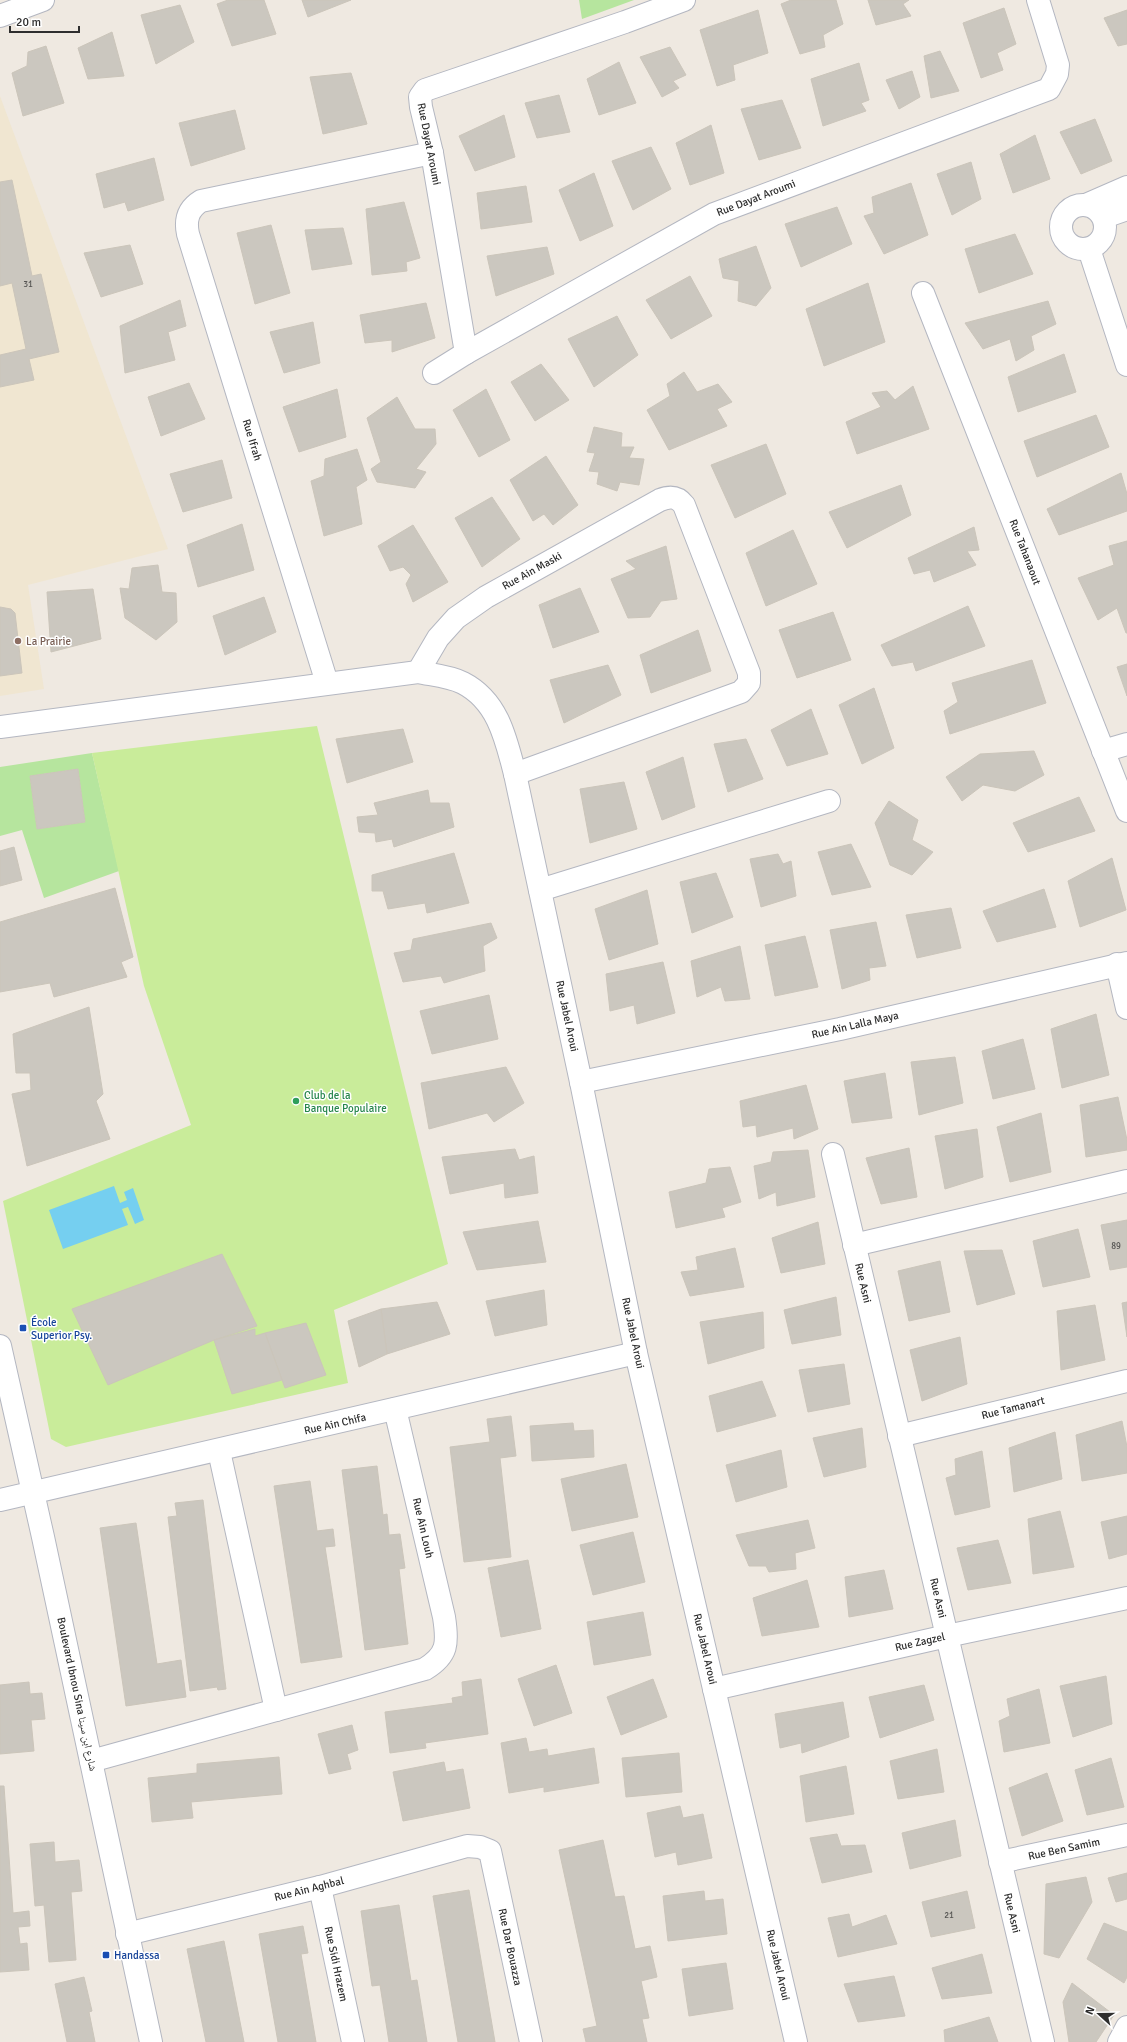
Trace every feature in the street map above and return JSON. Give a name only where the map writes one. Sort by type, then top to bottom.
[{"type":"street","points":[[0,16],[43,0]]},
{"type":"street","name":"Rue Dayat Aroumi","points":[[466,353],[432,153],[420,97],[425,90],[625,22],[684,0]]},
{"type":"street","name":"Rue Dayat Aroumi","points":[[434,372],[714,214],[1048,89],[1057,74],[1058,65],[1038,0]]},
{"type":"street","name":"Rue Ifrah","points":[[328,683],[188,234],[186,221],[195,205],[201,201],[432,153]]},
{"type":"street","points":[[1096,211],[1127,187]]},
{"type":"street","points":[[1096,211],[1106,227],[1104,237],[1098,245],[1088,249],[1078,249],[1070,245],[1063,237],[1061,227],[1063,218],[1069,210],[1078,205],[1096,211],[1127,209]]},
{"type":"street","points":[[1088,249],[1127,365]]},
{"type":"street","name":"Rue Tahanaout","points":[[923,293],[1127,812]]},
{"type":"street","name":"Rue Ain Maski","points":[[418,672],[438,638],[456,618],[486,597],[669,497],[680,500],[684,505],[749,673],[749,683],[741,692],[515,774]]},
{"type":"street","name":"Rue Jabel Aroui","points":[[0,727],[418,672],[444,677],[462,683],[478,693],[489,704],[504,730],[515,774],[581,1082],[636,1353],[796,2042]]},
{"type":"street","points":[[1102,751],[1127,744]]},
{"type":"street","points":[[540,890],[829,801]]},
{"type":"street","points":[[1122,964],[1127,1008]]},
{"type":"street","name":"Rue Aïn Lalla Maya","points":[[581,1082],[840,1029],[1122,964]]},
{"type":"street","name":"Rue Asni","points":[[833,1154],[1043,2042]]},
{"type":"street","points":[[854,1245],[1127,1182]]},
{"type":"street","name":"Boulevard Ibnou Sina شارع ابن سينا","points":[[0,1346],[151,2042]]},
{"type":"street","name":"Rue Ain Chifa","points":[[0,1500],[219,1451],[636,1353]]},
{"type":"street","name":"Rue Tamanart","points":[[899,1436],[1127,1381]]},
{"type":"street","name":"Rue Ain Louh","points":[[276,1710],[425,1669],[437,1662],[446,1647],[447,1635],[444,1618],[395,1409]]},
{"type":"street","points":[[91,1760],[276,1710],[219,1451]]},
{"type":"street","name":"Rue Zagzel","points":[[714,1689],[947,1636],[1127,1598]]},
{"type":"street","name":"Rue Ben Samim","points":[[1000,1862],[1127,1835]]},
{"type":"street","name":"Rue Ain Aghbal","points":[[127,1934],[320,1886],[467,1846],[480,1847],[490,1851]]},
{"type":"street","name":"Rue Dar Bouazza","points":[[490,1851],[531,2042]]},
{"type":"street","name":"Rue Sidi Hrazem","points":[[320,1886],[352,2042]]},
{"type":"street","points":[[1119,2042],[1127,2027]]},
{"type":"shaded area","points":[[0,96],[168,549],[28,585],[44,689],[0,696]]},
{"type":"green space","points":[[579,0],[634,0],[582,19]]},
{"type":"green space","name":"Club de la Banque Populaire","points":[[317,726],[448,1264],[334,1310],[348,1383],[66,1447],[51,1439],[3,1201],[191,1125],[144,986],[92,753]]},
{"type":"green space","points":[[92,753],[119,871],[44,898],[22,830],[0,836],[0,767]],"holes":[[[78,769],[85,822],[37,829],[30,776]]]},
{"type":"water","points":[[114,1186],[120,1203],[127,1200],[124,1192],[133,1188],[144,1220],[135,1224],[128,1207],[122,1209],[128,1225],[63,1249],[49,1210]]},
{"type":"building","points":[[228,0],[264,0],[276,34],[232,46],[217,4]]},
{"type":"building","points":[[302,0],[351,0],[308,17]]},
{"type":"building","points":[[791,0],[836,0],[843,24],[823,35],[825,47],[800,54],[781,4]]},
{"type":"building","points":[[868,0],[909,0],[903,4],[911,16],[876,25]]},
{"type":"building","points":[[180,5],[194,42],[156,64],[141,15]]},
{"type":"building","points":[[1004,8],[1016,44],[997,53],[1003,70],[981,78],[963,23]]},
{"type":"building","points":[[758,10],[768,53],[733,65],[735,80],[717,86],[700,30]]},
{"type":"building","points":[[1127,10],[1127,44],[1118,46],[1104,18]]},
{"type":"building","points":[[112,32],[124,76],[88,79],[78,48]]},
{"type":"building","points":[[46,46],[64,103],[23,116],[12,73],[27,66],[28,52]]},
{"type":"building","points":[[670,47],[686,75],[673,81],[679,88],[662,97],[640,57]]},
{"type":"building","points":[[940,51],[959,91],[931,98],[924,56]]},
{"type":"building","points":[[619,62],[636,103],[599,115],[587,79]]},
{"type":"building","points":[[859,63],[869,100],[861,103],[866,111],[823,126],[811,79]]},
{"type":"building","points":[[912,71],[920,97],[899,109],[886,80]]},
{"type":"building","points":[[351,73],[367,124],[323,134],[310,77]]},
{"type":"building","points":[[559,95],[570,132],[537,138],[525,103]]},
{"type":"building","points":[[782,100],[801,148],[759,160],[741,109]]},
{"type":"building","points":[[235,110],[245,149],[191,166],[179,123]]},
{"type":"building","points":[[504,115],[515,157],[475,171],[459,136]]},
{"type":"building","points":[[1095,119],[1112,161],[1081,174],[1060,132]]},
{"type":"building","points":[[711,125],[724,173],[690,185],[676,143]]},
{"type":"building","points":[[1035,135],[1050,179],[1013,193],[1000,154]]},
{"type":"building","points":[[651,147],[671,189],[633,210],[612,161]]},
{"type":"building","points":[[154,158],[164,200],[128,211],[125,202],[104,208],[96,174]]},
{"type":"building","points":[[971,162],[981,199],[952,215],[937,174]]},
{"type":"building","points":[[594,173],[613,226],[580,241],[559,190]]},
{"type":"building","points":[[12,180],[32,276],[41,274],[59,352],[29,359],[34,380],[0,387],[0,355],[26,349],[12,283],[0,286],[0,182]]},
{"type":"building","points":[[911,183],[928,235],[884,254],[864,216],[874,213],[872,197]]},
{"type":"building","points":[[526,186],[532,222],[481,229],[477,193]]},
{"type":"building","points":[[404,202],[420,258],[406,262],[407,271],[372,275],[366,209]]},
{"type":"building","points":[[837,207],[852,244],[801,267],[785,224]]},
{"type":"building","points":[[271,225],[290,293],[255,304],[237,233]]},
{"type":"building","points":[[343,228],[352,264],[312,270],[305,230]]},
{"type":"building","points":[[1015,234],[1033,274],[979,293],[965,249]]},
{"type":"building","points":[[130,245],[143,284],[101,297],[84,253]]},
{"type":"building","points":[[756,246],[771,288],[756,306],[738,301],[739,281],[723,278],[719,259]]},
{"type":"building","points":[[547,247],[554,274],[496,296],[487,256]]},
{"type":"building","points":[[690,276],[712,316],[671,339],[646,300]]},
{"type":"building","points":[[868,283],[885,342],[824,366],[806,309]]},
{"type":"building","points":[[180,300],[186,326],[168,332],[175,360],[125,373],[120,326]]},
{"type":"building","points":[[1048,301],[1056,324],[1031,336],[1034,350],[1016,361],[1010,339],[983,349],[965,323]]},
{"type":"building","points":[[426,303],[435,338],[392,352],[392,340],[365,343],[360,315]]},
{"type":"building","points":[[617,316],[638,355],[594,387],[568,339]]},
{"type":"building","points":[[313,322],[320,363],[284,373],[270,332]]},
{"type":"building","points":[[1064,354],[1076,392],[1018,412],[1008,377]]},
{"type":"building","points":[[541,364],[569,400],[535,421],[511,382]]},
{"type":"building","points":[[684,372],[697,392],[718,384],[732,402],[717,409],[727,426],[669,450],[647,410],[670,396],[667,384]]},
{"type":"building","points":[[189,383],[205,419],[161,436],[148,397]]},
{"type":"building","points":[[913,386],[929,429],[857,454],[846,422],[881,407],[872,393],[887,391],[895,400]]},
{"type":"building","points":[[337,389],[346,437],[299,452],[283,407]]},
{"type":"building","points":[[486,389],[510,440],[479,457],[453,410]]},
{"type":"building","points":[[397,397],[415,429],[435,429],[436,444],[416,469],[426,472],[415,488],[377,482],[371,469],[381,462],[367,418]]},
{"type":"building","points":[[1096,415],[1109,447],[1037,477],[1024,441]]},
{"type":"building","points":[[594,427],[622,433],[621,447],[634,447],[629,458],[644,459],[639,485],[620,482],[617,491],[597,484],[599,472],[589,471],[595,453],[587,452]]},
{"type":"building","points":[[766,444],[786,494],[735,518],[711,465]]},
{"type":"building","points":[[357,449],[367,480],[356,487],[362,524],[324,536],[311,481],[324,476],[325,459]]},
{"type":"building","points":[[546,456],[578,505],[553,525],[544,514],[533,521],[510,480]]},
{"type":"building","points":[[222,460],[232,498],[183,512],[170,474]]},
{"type":"building","points":[[1121,473],[1127,494],[1127,511],[1059,535],[1047,509]]},
{"type":"building","points":[[901,485],[911,515],[847,548],[829,512]]},
{"type":"building","points":[[492,497],[520,539],[482,567],[455,518]]},
{"type":"building","points":[[242,524],[254,570],[198,587],[187,545]]},
{"type":"building","points":[[413,525],[448,582],[413,602],[406,584],[411,575],[403,567],[390,571],[378,546]]},
{"type":"building","points":[[974,527],[979,550],[967,551],[976,565],[934,582],[930,570],[914,574],[908,558]]},
{"type":"building","points":[[793,530],[817,584],[766,606],[746,553]]},
{"type":"building","points":[[1127,541],[1126,633],[1117,608],[1098,620],[1078,578],[1114,565],[1109,546]]},
{"type":"building","points":[[666,546],[677,599],[661,601],[650,617],[628,618],[611,579],[636,569],[626,561]]},
{"type":"building","points":[[158,565],[162,592],[176,593],[177,622],[156,640],[125,618],[120,588],[129,589],[132,568]]},
{"type":"building","points":[[580,588],[599,632],[553,648],[539,605]]},
{"type":"building","points":[[93,589],[101,639],[51,652],[47,592]]},
{"type":"building","points":[[264,597],[276,632],[225,655],[213,616]]},
{"type":"building","points":[[968,606],[985,646],[916,671],[913,662],[892,666],[881,645]]},
{"type":"building","points":[[0,607],[11,609],[15,613],[22,673],[0,676]]},
{"type":"building","points":[[833,612],[851,660],[797,678],[779,630]]},
{"type":"building","points":[[698,630],[711,671],[651,693],[640,655]]},
{"type":"building","points":[[1032,660],[1046,703],[950,734],[944,711],[958,702],[952,683]]},
{"type":"building","points":[[1127,664],[1127,696],[1117,667]]},
{"type":"building","points":[[608,665],[621,695],[564,723],[550,680]]},
{"type":"building","points":[[874,688],[894,748],[862,764],[839,705]]},
{"type":"building","points":[[811,709],[828,754],[787,766],[771,730]]},
{"type":"building","points":[[403,729],[413,762],[347,783],[336,739]]},
{"type":"building","points":[[746,739],[763,779],[728,792],[714,744]]},
{"type":"building","points":[[1034,751],[1044,775],[1015,791],[983,785],[962,801],[946,777],[980,754]]},
{"type":"building","points":[[683,757],[695,807],[662,820],[646,772]]},
{"type":"building","points":[[78,769],[85,822],[37,829],[30,776]]},
{"type":"building","points":[[624,782],[637,829],[590,843],[580,789]]},
{"type":"building","points":[[428,790],[430,803],[449,803],[454,827],[394,847],[392,839],[376,842],[375,833],[359,832],[357,817],[378,815],[374,803]]},
{"type":"building","points":[[1079,797],[1095,831],[1028,852],[1013,823]]},
{"type":"building","points":[[889,801],[918,820],[912,840],[933,852],[912,875],[890,865],[875,823]]},
{"type":"building","points":[[851,844],[871,887],[832,895],[818,852]]},
{"type":"building","points":[[14,847],[22,880],[0,886],[0,851]]},
{"type":"building","points":[[454,853],[469,903],[427,913],[425,903],[388,909],[383,891],[372,891],[372,875]]},
{"type":"building","points":[[778,854],[783,864],[791,861],[796,896],[761,907],[750,859]]},
{"type":"building","points":[[1112,858],[1126,910],[1080,927],[1068,881]]},
{"type":"building","points":[[716,873],[733,917],[692,933],[680,882]]},
{"type":"building","points":[[115,888],[133,957],[121,962],[127,977],[54,997],[50,983],[0,992],[0,922]]},
{"type":"building","points":[[1044,889],[1056,927],[997,942],[983,911]]},
{"type":"building","points":[[647,890],[658,944],[609,960],[595,909]]},
{"type":"building","points":[[951,908],[961,948],[917,958],[906,915]]},
{"type":"building","points":[[876,922],[886,966],[869,968],[870,980],[842,989],[830,930]]},
{"type":"building","points":[[491,923],[497,938],[483,946],[485,971],[444,983],[441,976],[403,982],[394,953],[411,950],[413,939]]},
{"type":"building","points":[[805,936],[818,987],[775,996],[765,945]]},
{"type":"building","points":[[740,946],[750,999],[725,1001],[721,987],[697,997],[691,961]]},
{"type":"building","points":[[663,962],[675,1013],[637,1024],[634,1005],[610,1011],[606,974]]},
{"type":"building","points":[[489,995],[498,1039],[432,1054],[420,1011]]},
{"type":"building","points":[[89,1007],[103,1094],[96,1101],[110,1139],[27,1166],[12,1094],[31,1090],[30,1073],[16,1073],[13,1034]]},
{"type":"building","points":[[1096,1014],[1109,1075],[1062,1088],[1051,1029]]},
{"type":"building","points":[[1023,1039],[1035,1089],[993,1099],[982,1051]]},
{"type":"building","points":[[955,1057],[963,1103],[919,1115],[911,1062]]},
{"type":"building","points":[[506,1067],[524,1103],[494,1122],[487,1113],[429,1129],[421,1083]]},
{"type":"building","points":[[885,1073],[892,1118],[852,1123],[844,1081]]},
{"type":"building","points":[[806,1085],[818,1129],[794,1139],[793,1128],[757,1137],[756,1125],[743,1127],[740,1101]]},
{"type":"building","points":[[1118,1097],[1127,1140],[1127,1150],[1086,1157],[1080,1105]]},
{"type":"building","points":[[1041,1113],[1051,1172],[1010,1182],[997,1127]]},
{"type":"building","points":[[977,1129],[983,1177],[945,1189],[935,1136]]},
{"type":"building","points":[[909,1148],[917,1197],[881,1204],[866,1158]]},
{"type":"building","points":[[515,1149],[519,1160],[534,1156],[538,1193],[505,1198],[504,1183],[450,1194],[442,1157]]},
{"type":"building","points":[[808,1150],[815,1197],[777,1206],[776,1192],[759,1199],[754,1166],[771,1162],[773,1152]]},
{"type":"building","points":[[730,1167],[741,1202],[722,1208],[725,1217],[676,1228],[669,1192],[706,1183],[709,1169]]},
{"type":"building","points":[[1127,1220],[1127,1267],[1110,1270],[1101,1225]]},
{"type":"building","points":[[538,1221],[546,1262],[477,1270],[463,1232]]},
{"type":"building","points":[[818,1222],[825,1264],[781,1273],[772,1238]]},
{"type":"building","points":[[1078,1229],[1090,1277],[1043,1287],[1033,1241]]},
{"type":"building","points":[[735,1248],[744,1287],[690,1296],[681,1272],[698,1270],[696,1257]]},
{"type":"building","points":[[1002,1250],[1015,1294],[977,1305],[964,1251]]},
{"type":"building","points":[[222,1254],[257,1326],[214,1340],[108,1385],[72,1309]]},
{"type":"building","points":[[940,1261],[950,1312],[909,1321],[898,1271]]},
{"type":"building","points":[[544,1290],[547,1325],[495,1336],[486,1301]]},
{"type":"building","points":[[836,1297],[841,1335],[792,1344],[784,1310]]},
{"type":"building","points":[[437,1302],[450,1334],[387,1354],[381,1309]]},
{"type":"building","points":[[1127,1302],[1127,1337],[1122,1303]]},
{"type":"building","points":[[1095,1305],[1105,1360],[1061,1370],[1057,1311]]},
{"type":"building","points":[[381,1309],[387,1354],[359,1367],[348,1321]]},
{"type":"building","points":[[763,1312],[764,1348],[708,1364],[700,1322]]},
{"type":"building","points":[[306,1323],[326,1375],[285,1388],[265,1333]]},
{"type":"building","points":[[255,1329],[255,1336],[265,1333],[282,1380],[232,1394],[214,1340]]},
{"type":"building","points":[[960,1337],[967,1384],[922,1401],[910,1350]]},
{"type":"building","points":[[844,1364],[850,1404],[808,1412],[799,1370]]},
{"type":"building","points":[[762,1381],[776,1416],[717,1432],[709,1396]]},
{"type":"building","points":[[511,1416],[516,1456],[500,1458],[511,1557],[464,1562],[450,1447],[490,1442],[487,1419]]},
{"type":"building","points":[[1122,1421],[1127,1447],[1127,1473],[1082,1481],[1076,1435]]},
{"type":"building","points":[[573,1423],[574,1431],[593,1430],[594,1457],[532,1461],[530,1426]]},
{"type":"building","points":[[862,1428],[866,1467],[824,1477],[813,1438]]},
{"type":"building","points":[[1055,1432],[1062,1479],[1014,1492],[1009,1448]]},
{"type":"building","points":[[781,1450],[787,1487],[736,1502],[726,1465]]},
{"type":"building","points":[[982,1451],[990,1507],[955,1515],[946,1478],[956,1475],[955,1459]]},
{"type":"building","points":[[626,1464],[638,1517],[572,1531],[561,1479]]},
{"type":"building","points":[[377,1466],[383,1515],[387,1514],[389,1535],[400,1534],[405,1568],[399,1569],[408,1644],[365,1650],[342,1470]]},
{"type":"building","points":[[310,1481],[317,1531],[333,1529],[335,1546],[325,1547],[342,1657],[301,1663],[274,1486]]},
{"type":"building","points":[[203,1500],[226,1689],[218,1690],[217,1687],[190,1691],[168,1517],[177,1516],[175,1503]]},
{"type":"building","points":[[1060,1511],[1074,1567],[1033,1574],[1028,1519]]},
{"type":"building","points":[[1127,1516],[1127,1554],[1109,1559],[1101,1522]]},
{"type":"building","points":[[808,1520],[815,1548],[795,1553],[796,1569],[769,1572],[766,1566],[749,1566],[736,1535]]},
{"type":"building","points":[[136,1523],[157,1664],[181,1660],[186,1697],[126,1706],[100,1528]]},
{"type":"building","points":[[633,1532],[645,1582],[593,1595],[580,1545]]},
{"type":"building","points":[[998,1540],[1011,1583],[968,1590],[957,1548]]},
{"type":"building","points":[[528,1560],[541,1629],[501,1637],[488,1568]]},
{"type":"building","points":[[884,1570],[893,1609],[849,1617],[845,1577]]},
{"type":"building","points":[[807,1580],[819,1627],[762,1636],[753,1598]]},
{"type":"building","points":[[643,1612],[651,1655],[594,1665],[587,1622]]},
{"type":"building","points":[[556,1665],[572,1713],[534,1726],[518,1679]]},
{"type":"building","points":[[1106,1676],[1112,1724],[1073,1737],[1060,1686]]},
{"type":"building","points":[[481,1679],[488,1734],[425,1743],[426,1748],[390,1753],[385,1712],[453,1703],[452,1698],[463,1696],[462,1682]]},
{"type":"building","points":[[653,1679],[667,1717],[621,1735],[607,1697]]},
{"type":"building","points":[[29,1682],[30,1694],[42,1693],[45,1719],[31,1720],[34,1751],[0,1754],[0,1685]]},
{"type":"building","points":[[924,1685],[934,1720],[880,1738],[869,1697]]},
{"type":"building","points":[[1039,1689],[1050,1743],[1004,1752],[999,1721],[1010,1716],[1007,1699]]},
{"type":"building","points":[[843,1702],[849,1737],[802,1753],[801,1743],[780,1748],[775,1714]]},
{"type":"building","points":[[352,1725],[358,1750],[347,1754],[351,1769],[329,1774],[318,1734]]},
{"type":"building","points":[[526,1738],[529,1752],[547,1749],[548,1756],[594,1748],[599,1783],[544,1792],[544,1787],[509,1793],[501,1743]]},
{"type":"building","points":[[937,1749],[944,1792],[898,1799],[890,1761]]},
{"type":"building","points":[[679,1753],[682,1792],[626,1797],[622,1758]]},
{"type":"building","points":[[279,1757],[282,1794],[191,1802],[193,1818],[152,1822],[148,1778],[197,1773],[197,1764]]},
{"type":"building","points":[[1111,1758],[1124,1807],[1087,1815],[1075,1770]]},
{"type":"building","points":[[444,1762],[446,1772],[463,1769],[470,1808],[403,1821],[393,1772]]},
{"type":"building","points":[[846,1766],[854,1814],[806,1822],[800,1776]]},
{"type":"building","points":[[1047,1773],[1063,1821],[1022,1836],[1009,1788]]},
{"type":"building","points":[[0,1786],[4,1786],[13,1913],[29,1911],[30,1926],[18,1927],[20,1944],[27,1943],[29,1970],[0,1972]]},
{"type":"building","points":[[680,1806],[683,1818],[703,1814],[712,1858],[678,1865],[676,1852],[655,1857],[647,1813]]},
{"type":"building","points":[[955,1820],[961,1856],[910,1869],[902,1833]]},
{"type":"building","points":[[837,1834],[841,1846],[865,1845],[872,1872],[822,1883],[810,1838]]},
{"type":"building","points":[[603,1840],[615,1897],[624,1896],[635,1949],[650,1946],[657,1977],[641,1981],[649,2018],[642,2019],[647,2042],[586,2042],[583,2029],[597,2026],[559,1850]]},
{"type":"building","points":[[54,1842],[55,1862],[79,1860],[82,1891],[71,1892],[76,1960],[49,1962],[44,1905],[35,1906],[30,1844]]},
{"type":"building","points":[[1127,1873],[1127,1899],[1116,1902],[1108,1878]]},
{"type":"building","points":[[1086,1877],[1092,1902],[1059,1958],[1044,1954],[1046,1884]]},
{"type":"building","points":[[469,1890],[495,2042],[458,2042],[433,1896]]},
{"type":"building","points":[[704,1891],[705,1901],[723,1899],[727,1934],[668,1941],[663,1896]]},
{"type":"building","points":[[967,1891],[975,1928],[931,1937],[922,1902]]},
{"type":"building","points":[[399,1905],[411,1981],[417,1980],[427,2042],[389,2042],[380,1985],[372,1986],[361,1911]]},
{"type":"building","points":[[849,1914],[852,1927],[886,1915],[897,1944],[838,1957],[828,1918]]},
{"type":"building","points":[[1104,1923],[1127,1932],[1127,1977],[1124,1983],[1087,1959]]},
{"type":"building","points":[[303,1926],[308,1953],[301,1954],[316,2042],[278,2042],[259,1934]]},
{"type":"building","points":[[224,1941],[244,2042],[206,2042],[187,1949]]},
{"type":"building","points":[[982,1954],[992,1993],[942,1999],[932,1968]]},
{"type":"building","points":[[726,1963],[733,2009],[689,2016],[682,1969]]},
{"type":"building","points":[[894,1976],[905,2016],[858,2022],[844,1984]]},
{"type":"building","points":[[84,1977],[92,2011],[89,2012],[95,2042],[67,2042],[55,1984]]},
{"type":"building","points":[[1072,1983],[1114,2015],[1096,2042],[1069,2042],[1063,2002]]},
{"type":"building","points":[[989,2017],[998,2042],[945,2042],[944,2030]]},
{"type":"place","name":"La Prairie","points":[[18,641]]},
{"type":"place","name":"Club de la Banque Populaire","points":[[296,1101]]},
{"type":"place","name":"École Superior Psy.","points":[[23,1328]]},
{"type":"place","name":"Handassa","points":[[106,1955]]}]
